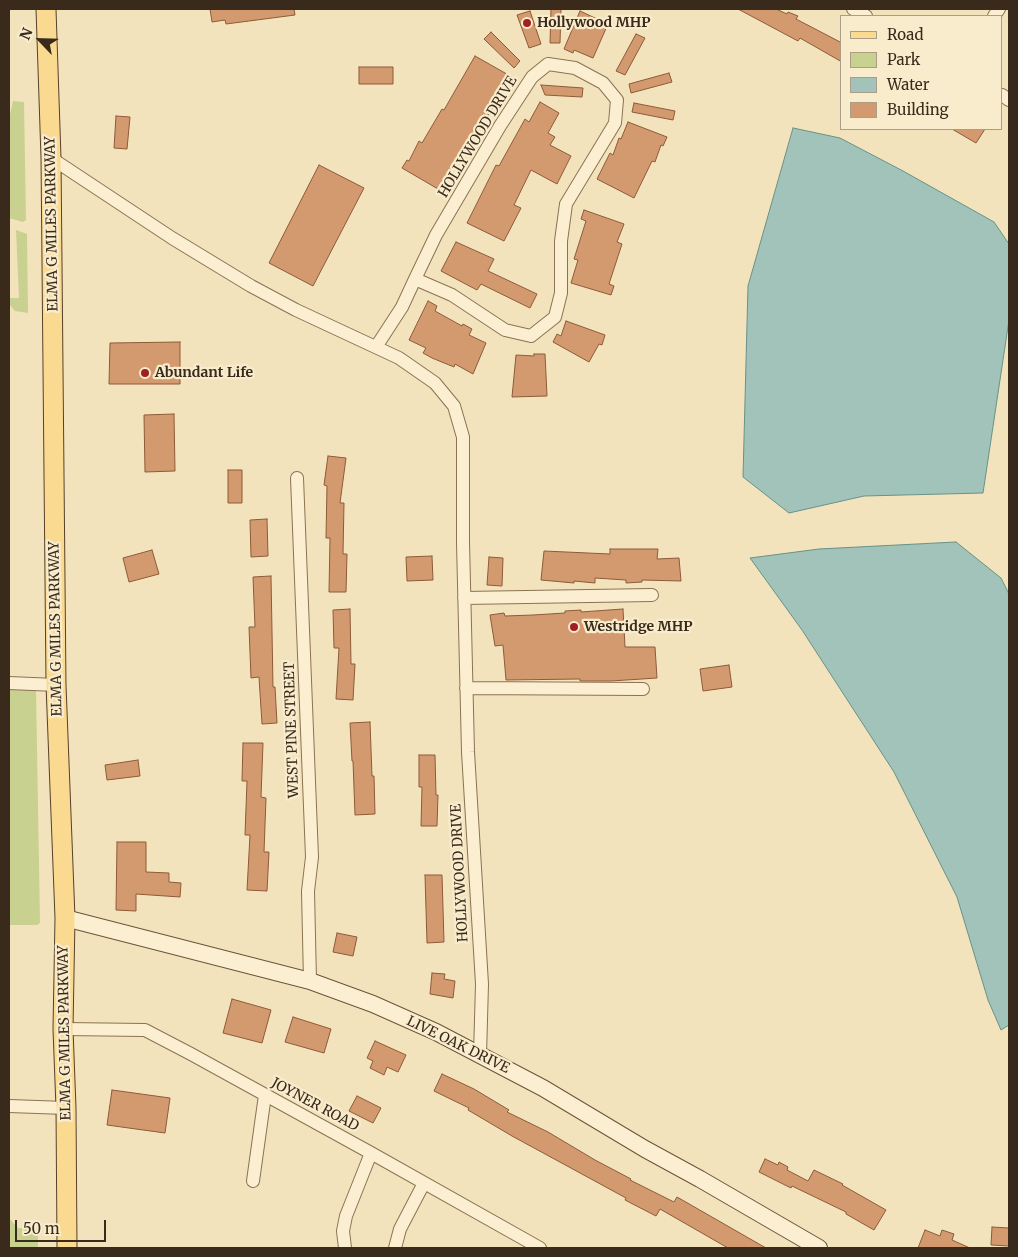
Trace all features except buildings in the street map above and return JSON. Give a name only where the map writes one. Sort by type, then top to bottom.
[{"type":"main road","name":"ELMA G MILES PARKWAY","points":[[46,9],[52,158],[56,685],[64,918],[63,1029],[66,1108],[67,1248]]},
{"type":"street","points":[[853,9],[864,15]]},
{"type":"street","name":"HOLLYWOOD DRIVE","points":[[376,347],[402,307],[415,279],[436,235],[500,126],[532,77],[548,64],[575,68],[603,83],[617,100],[615,123],[566,204],[561,241],[561,293],[555,318],[531,336],[505,330],[452,296],[415,279]]},
{"type":"street","name":"HOLLYWOOD DRIVE","points":[[52,158],[172,238],[251,286],[296,310],[399,358],[435,383],[454,406],[462,437],[468,752],[482,984],[480,1055]]},
{"type":"street","name":"WEST PINE STREET","points":[[297,478],[312,857],[308,891],[310,981]]},
{"type":"street","points":[[464,598],[652,595]]},
{"type":"street","points":[[9,683],[56,685]]},
{"type":"street","points":[[466,688],[643,689]]},
{"type":"street","name":"LIVE OAK DRIVE","points":[[64,918],[310,981],[373,1004],[436,1032],[543,1088],[645,1149],[819,1248]]},
{"type":"street","name":"JOYNER ROAD","points":[[63,1029],[144,1030],[372,1153],[540,1248]]},
{"type":"street","points":[[253,1181],[265,1095]]},
{"type":"street","points":[[9,1106],[66,1108]]},
{"type":"street","points":[[345,1248],[343,1231],[346,1216],[372,1153]]},
{"type":"street","points":[[395,1248],[400,1229],[424,1183]]},
{"type":"green space","points":[[13,101],[24,102],[26,220],[23,222],[9,218],[9,119]]},
{"type":"green space","points":[[16,230],[27,234],[28,313],[15,311],[9,304],[9,298],[19,298]]},
{"type":"green space","points":[[9,688],[36,690],[40,923],[37,925],[9,925]]},
{"type":"green space","points":[[9,1218],[18,1228],[38,1229],[38,1248],[9,1248]]},
{"type":"water","points":[[793,128],[840,138],[903,171],[994,222],[1009,244],[1009,320],[983,493],[864,496],[789,513],[743,477],[748,286]]},
{"type":"water","points":[[956,542],[1001,578],[1009,594],[1009,1025],[1001,1030],[988,1000],[957,897],[894,772],[802,630],[750,558],[819,549]]},
{"type":"place","name":"Hollywood MHP","points":[[527,23]]},
{"type":"place","name":"Abundant Life","points":[[145,373]]},
{"type":"place","name":"Westridge MHP","points":[[574,627]]}]
